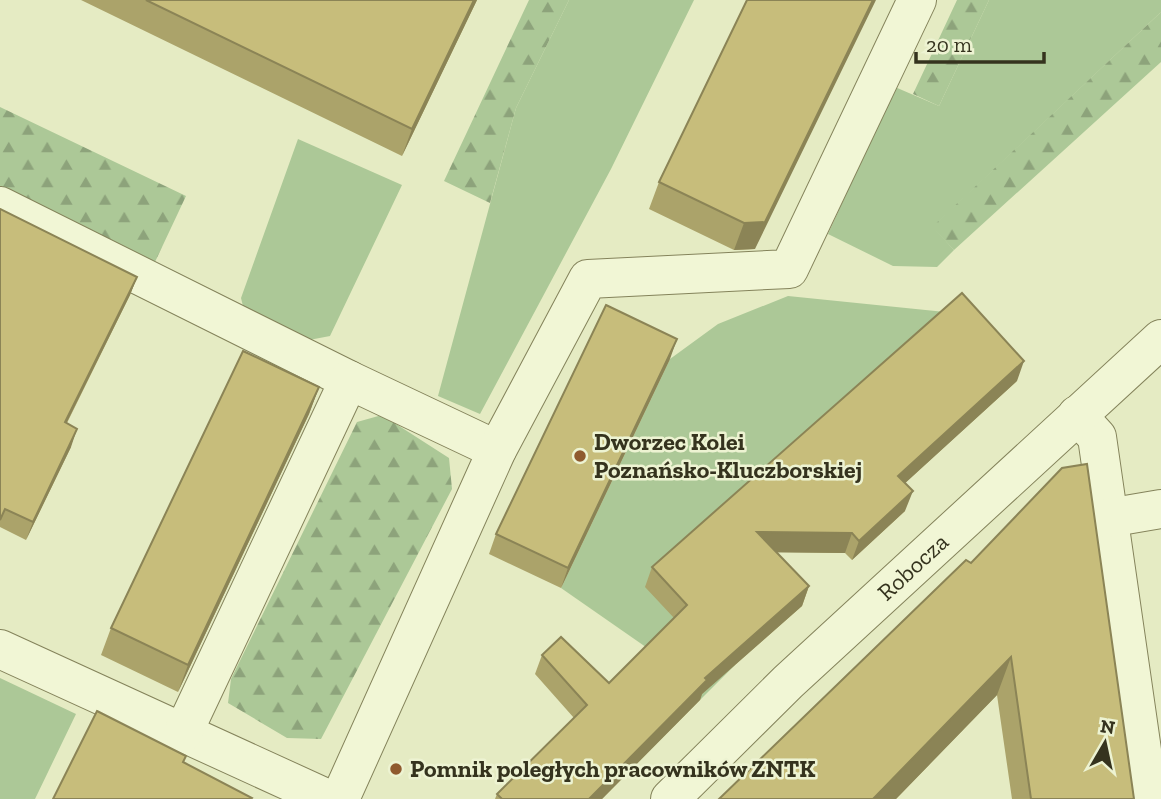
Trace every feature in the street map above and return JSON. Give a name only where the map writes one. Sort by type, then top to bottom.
[{"type":"street","points":[[340,799],[497,450],[588,279],[789,269],[917,0]]},
{"type":"street","points":[[0,206],[349,380],[497,450]]},
{"type":"street","name":"Robocza","points":[[670,799],[788,682],[1161,339]]},
{"type":"street","points":[[183,733],[349,380]]},
{"type":"street","points":[[1077,415],[1097,437],[1149,799]]},
{"type":"street","points":[[1108,518],[1161,509]]},
{"type":"street","points":[[0,649],[328,799]]},
{"type":"green space","points":[[529,0],[569,0],[516,108],[490,203],[444,181]]},
{"type":"green space","points":[[569,0],[694,0],[611,169],[480,414],[438,396],[516,108]]},
{"type":"green space","points":[[957,0],[989,0],[939,106],[913,94]]},
{"type":"green space","points":[[989,0],[1161,0],[1161,12],[933,227],[954,250],[937,267],[893,266],[828,234],[895,87],[939,106]]},
{"type":"green space","points":[[1161,12],[1161,62],[954,250],[932,227]]},
{"type":"green space","points":[[0,107],[186,196],[155,262],[0,188]]},
{"type":"green space","points":[[298,139],[402,185],[330,336],[309,340],[244,310],[241,298]]},
{"type":"green space","points":[[788,296],[955,313],[684,609],[735,665],[700,700],[653,652],[561,588],[670,359],[718,324]]},
{"type":"green space","points":[[382,415],[449,458],[452,489],[321,739],[287,738],[228,703],[231,679],[357,422]]},
{"type":"green space","points":[[0,678],[76,714],[35,799],[0,799]]},
{"type":"building","points":[[146,0],[474,0],[412,129]]},
{"type":"building","points":[[747,0],[873,0],[765,222],[744,223],[659,182]]},
{"type":"building","points":[[0,209],[137,277],[65,422],[77,429],[33,522],[5,509],[0,520]]},
{"type":"building","points":[[962,293],[1024,361],[898,476],[913,491],[859,541],[852,533],[757,532],[809,586],[705,678],[707,680],[589,799],[502,799],[497,794],[587,705],[542,655],[561,637],[609,683],[687,605],[652,567]]},
{"type":"building","name":"Dworzec Kolei Poznańsko-Kluczborskiej","points":[[606,305],[677,339],[568,568],[496,534]]},
{"type":"building","points":[[243,351],[319,387],[188,665],[111,628]]},
{"type":"building","points":[[1087,464],[1134,799],[1031,799],[1011,657],[873,799],[719,799],[966,560],[971,563],[1062,468]]},
{"type":"building","points":[[97,711],[186,756],[183,762],[252,798],[53,799]]},
{"type":"place","name":"Dworzec Kolei Poznańsko-Kluczborskiej","points":[[580,456]]},
{"type":"place","name":"Pomnik poległych pracowników ZNTK","points":[[396,769]]}]
